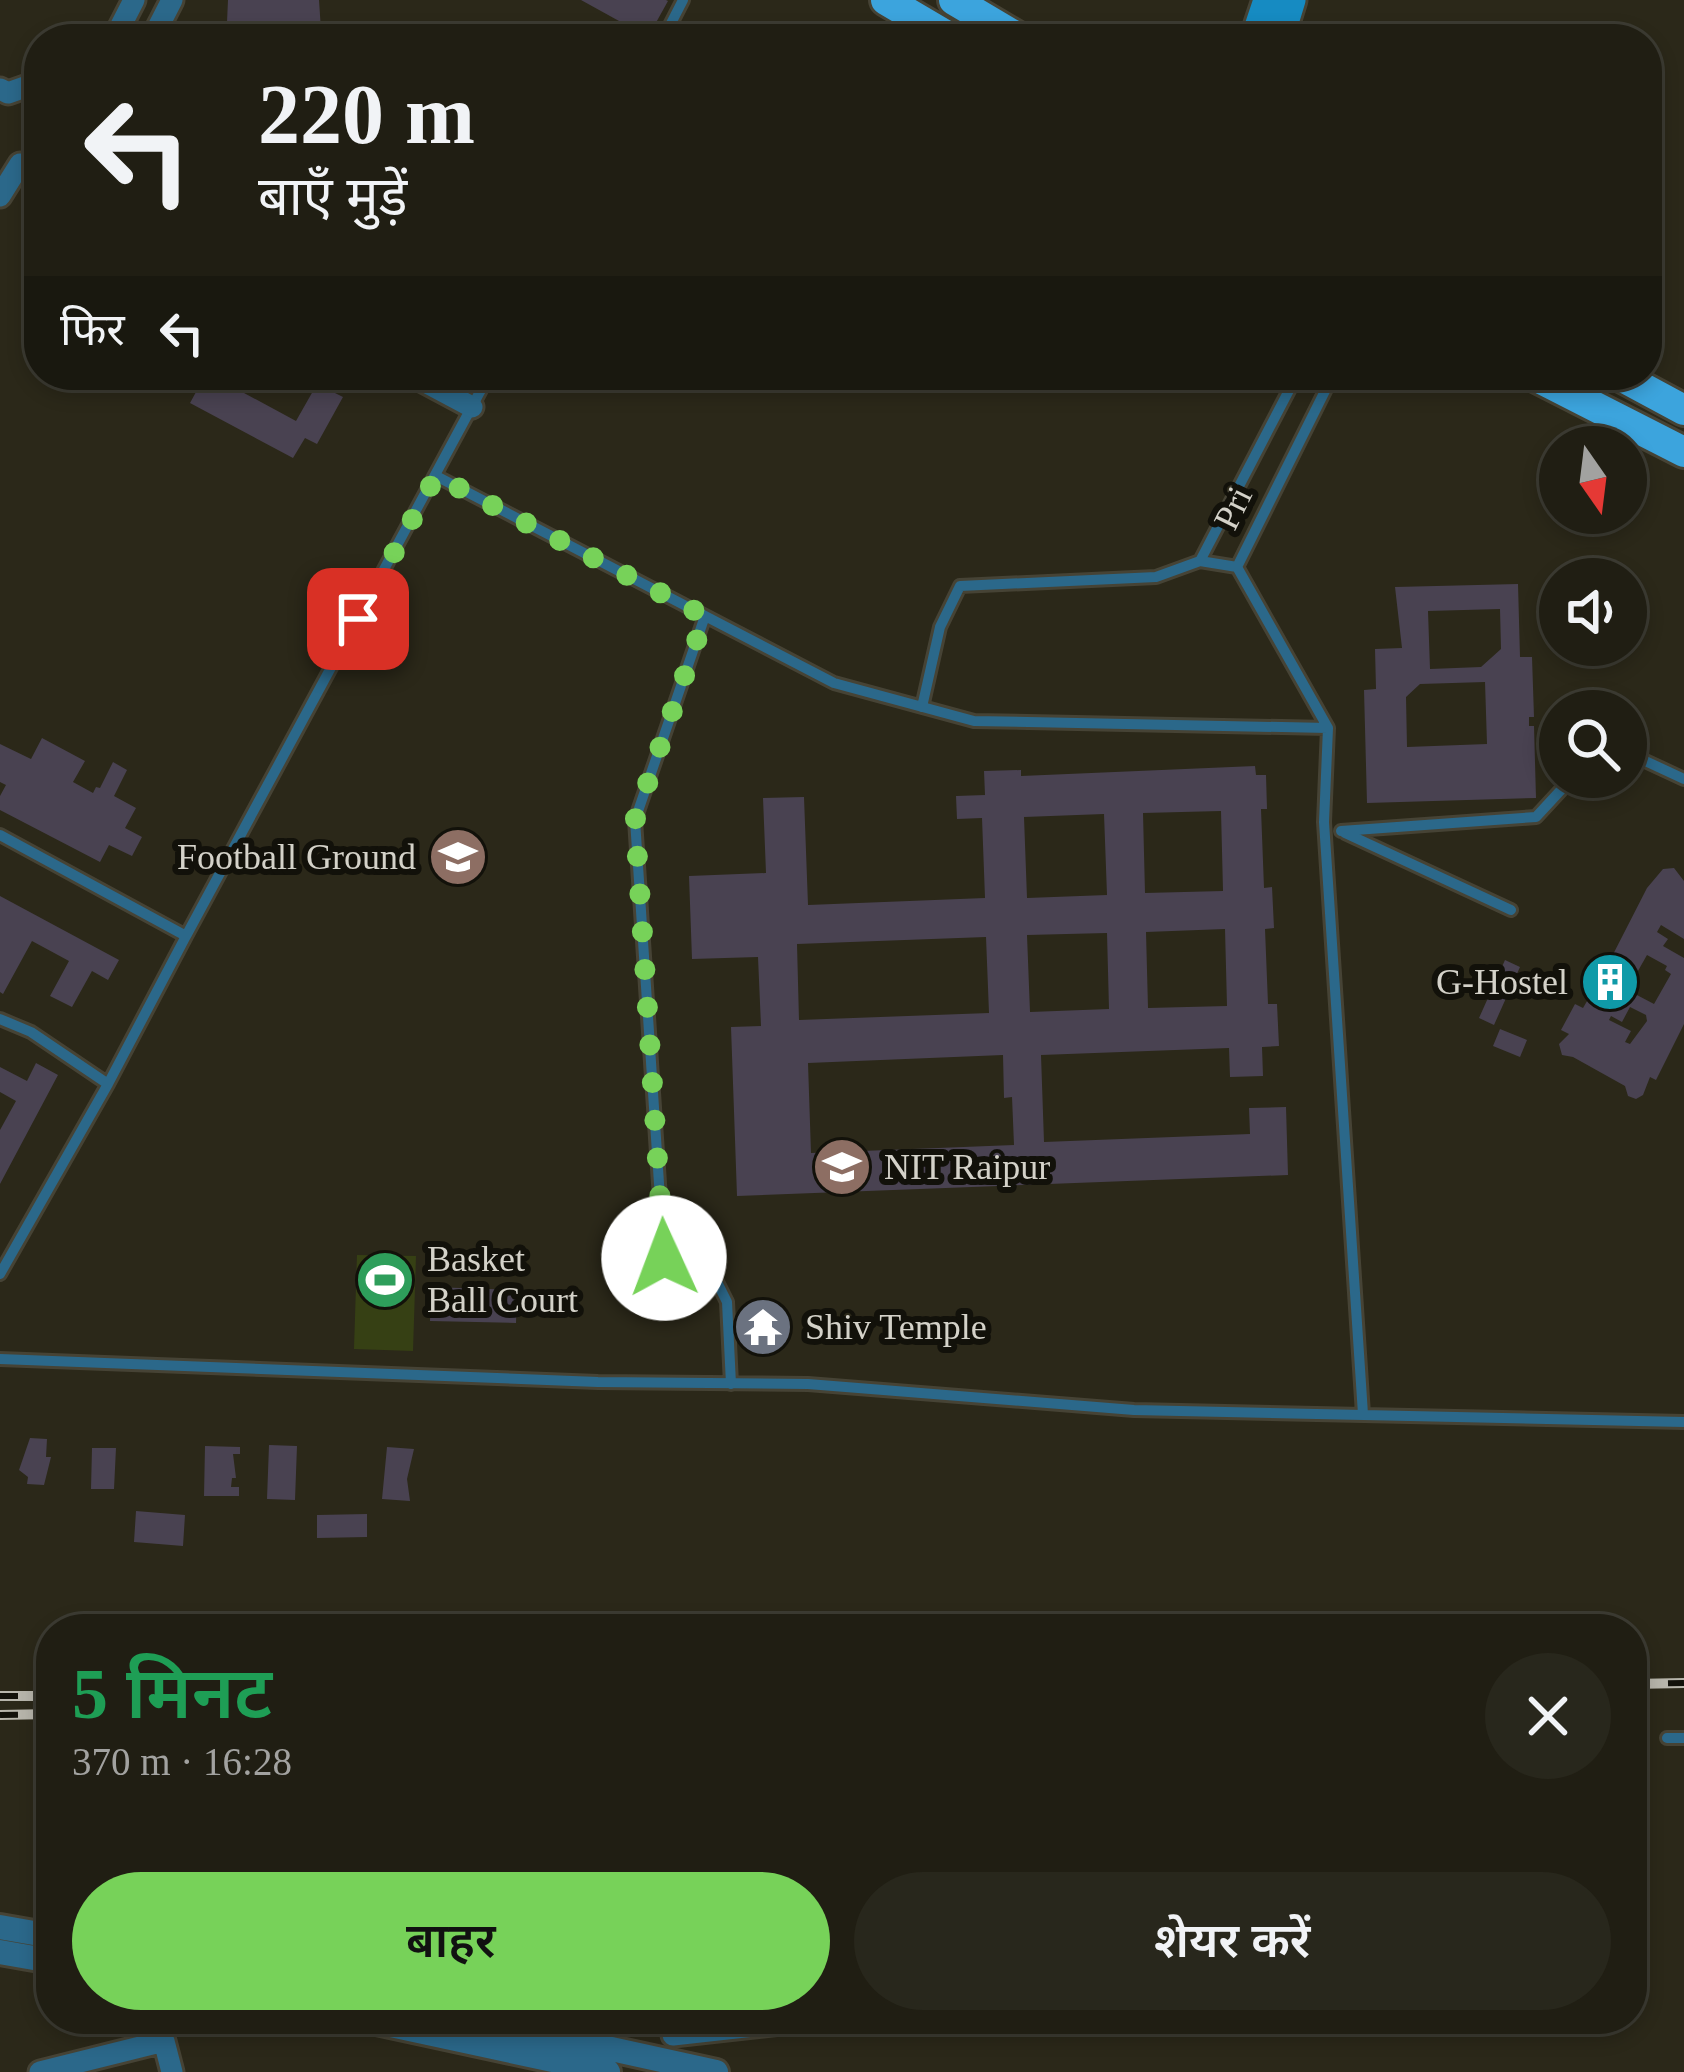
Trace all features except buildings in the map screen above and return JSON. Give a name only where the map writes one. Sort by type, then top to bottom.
[{"type":"main road","points":[[886,0],[927,24]]},
{"type":"main road","points":[[954,0],[995,24]]},
{"type":"main road","points":[[1562,390],[1684,452]]},
{"type":"main road","points":[[1646,390],[1684,410]]},
{"type":"street","points":[[0,196],[20,164],[24,166]]},
{"type":"street","points":[[440,390],[472,407]]},
{"type":"street","points":[[0,1928],[36,1934]]},
{"type":"street","points":[[0,1952],[36,1958]]},
{"type":"street","points":[[432,2034],[608,2072]]},
{"type":"street","points":[[536,2034],[674,2068],[716,2072]]},
{"type":"street","points":[[673,2034],[674,2068]]},
{"type":"street","points":[[40,2072],[164,2041],[172,2072]]},
{"type":"lane","points":[[0,1274],[108,1084],[481,390]]},
{"type":"lane","points":[[1200,561],[1289,390]]},
{"type":"lane","name":"Pri","points":[[1326,390],[1237,567],[1328,728]]},
{"type":"lane","points":[[436,476],[834,682],[922,707],[974,721],[1328,728],[1324,822],[1363,1414]]},
{"type":"lane","points":[[922,707],[940,627],[960,586],[1156,577],[1200,561],[1237,567]]},
{"type":"lane","points":[[705,616],[635,820],[664,1258],[711,1270],[727,1302],[731,1384]]},
{"type":"lane","points":[[1647,762],[1684,779]]},
{"type":"lane","points":[[1341,831],[1536,817],[1554,798]]},
{"type":"lane","points":[[1324,822],[1510,910]]},
{"type":"lane","points":[[0,835],[186,936]]},
{"type":"lane","points":[[0,1019],[31,1032],[108,1084]]},
{"type":"lane","points":[[0,1359],[598,1382],[808,1384],[1134,1410],[1684,1422]]},
{"type":"lane","points":[[1667,1738],[1684,1738]]},
{"type":"green space","name":"Basket Ball Court","points":[[357,1255],[416,1256],[413,1351],[354,1349]]},
{"type":"railway","points":[[1647,1684],[1684,1683]]},
{"type":"railway","points":[[0,1696],[36,1696]]},
{"type":"railway","points":[[0,1715],[36,1714]]},
{"type":"place","name":"Football Ground","points":[[458,857]]},
{"type":"place","name":"G-Hostel","points":[[1610,982]]},
{"type":"place","name":"NIT Raipur","points":[[842,1167]]},
{"type":"place","name":"Basket Ball Court","points":[[385,1280]]},
{"type":"place","name":"Shiv Temple","points":[[763,1327]]},
{"type":"route","points":[[358,619],[436,476],[705,616],[635,820],[664,1258]]}]
